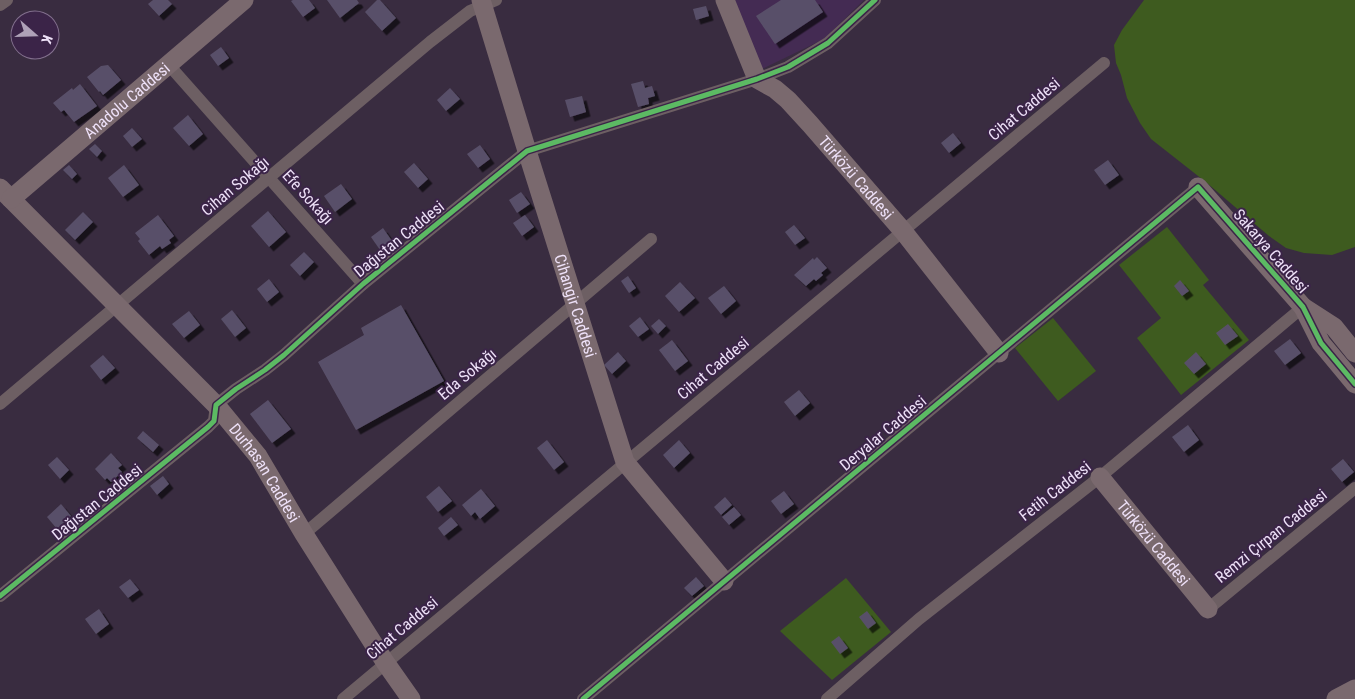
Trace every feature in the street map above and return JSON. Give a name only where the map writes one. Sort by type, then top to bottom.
[{"type":"street","points":[[0,5],[7,0]]},
{"type":"street","name":"Anadolu Caddesi","points":[[5,194],[168,64],[244,0]]},
{"type":"street","points":[[725,0],[757,79]]},
{"type":"street","name":"Dağıstan Caddesi","points":[[0,596],[208,427],[214,420],[216,405],[236,388],[265,370],[284,355],[363,284],[527,152],[757,79],[788,67],[828,43],[875,0]]},
{"type":"street","name":"Cihangir Caddesi","points":[[486,2],[527,152],[625,462],[724,582]]},
{"type":"street","name":"Cihan Sokağı","points":[[0,404],[430,42],[470,11],[486,2]]},
{"type":"street","name":"Cihat Caddesi","points":[[343,699],[1104,63]]},
{"type":"street","name":"Efe Sokağı","points":[[168,64],[363,284]]},
{"type":"street","name":"Türközü Caddesi","points":[[757,79],[775,89],[800,112],[902,231],[999,353]]},
{"type":"street","name":"Sakarya Caddesi","points":[[1198,187],[1303,306],[1334,327],[1355,353]]},
{"type":"street","name":"Deryalar Caddesi","points":[[583,699],[1198,187]]},
{"type":"street","name":"Durhasan Caddesi","points":[[5,194],[216,405],[258,456],[304,534],[385,662],[411,699]]},
{"type":"street","name":"Eda Sokağı","points":[[304,534],[651,239]]},
{"type":"street","name":"Sakarya Caddesi","points":[[1303,306],[1321,343],[1355,384]]},
{"type":"street","name":"Fetih Caddesi","points":[[827,699],[919,619],[1100,477],[1303,306]]},
{"type":"street","name":"Türközü Caddesi","points":[[1100,477],[1208,609]]},
{"type":"street","name":"Remzi Çırpan Caddesi","points":[[1208,609],[1355,488]]},
{"type":"street","points":[[1336,699],[1355,689]]},
{"type":"shaded area","points":[[735,0],[864,0],[824,39],[760,70]]},
{"type":"green space","points":[[1144,0],[1355,0],[1355,247],[1332,255],[1304,253],[1286,248],[1151,139],[1127,98],[1116,63],[1114,45],[1122,30]]},
{"type":"green space","points":[[1167,227],[1209,280],[1203,285],[1249,340],[1181,395],[1137,338],[1161,318],[1119,265]]},
{"type":"green space","points":[[1053,318],[1096,371],[1058,401],[1015,348]]},
{"type":"green space","points":[[846,578],[891,632],[832,680],[780,631]]},
{"type":"building","points":[[153,0],[168,0],[172,4],[159,16],[148,4]]},
{"type":"building","points":[[309,0],[315,8],[303,17],[291,1]]},
{"type":"building","points":[[327,0],[357,0],[359,3],[340,18]]},
{"type":"building","points":[[377,0],[380,0],[396,18],[382,31],[365,12]]},
{"type":"building","points":[[781,0],[815,0],[823,12],[775,44],[756,16]]},
{"type":"building","points":[[706,6],[709,16],[696,20],[693,9]]},
{"type":"building","points":[[221,47],[229,58],[218,66],[210,55]]},
{"type":"building","points":[[108,65],[121,80],[103,95],[87,77],[101,66]]},
{"type":"building","points":[[643,81],[645,88],[652,86],[655,96],[648,98],[649,104],[638,107],[631,84]]},
{"type":"building","points":[[80,84],[97,106],[74,122],[64,110],[61,112],[53,103]]},
{"type":"building","points":[[450,88],[460,99],[446,111],[437,100]]},
{"type":"building","points":[[582,96],[586,112],[570,117],[565,100]]},
{"type":"building","points":[[188,115],[203,134],[189,146],[173,128]]},
{"type":"building","points":[[132,128],[142,139],[132,147],[123,136]]},
{"type":"building","points":[[953,133],[961,143],[949,153],[941,143]]},
{"type":"building","points":[[95,144],[102,151],[97,157],[89,149]]},
{"type":"building","points":[[480,145],[490,159],[478,168],[467,154]]},
{"type":"building","points":[[1108,160],[1119,175],[1105,185],[1094,170]]},
{"type":"building","points":[[414,163],[428,179],[418,188],[404,172]]},
{"type":"building","points":[[69,165],[77,174],[72,179],[63,170]]},
{"type":"building","points":[[124,165],[139,185],[123,197],[108,178]]},
{"type":"building","points":[[341,184],[352,199],[335,212],[324,196]]},
{"type":"building","points":[[521,192],[530,204],[517,213],[509,200]]},
{"type":"building","points":[[268,211],[286,232],[269,247],[251,226]]},
{"type":"building","points":[[83,212],[93,222],[75,240],[65,230]]},
{"type":"building","points":[[158,215],[174,236],[169,240],[171,243],[162,249],[160,246],[149,255],[138,241],[140,239],[135,233]]},
{"type":"building","points":[[525,215],[534,227],[522,236],[513,223]]},
{"type":"building","points":[[794,225],[805,238],[795,245],[785,232]]},
{"type":"building","points":[[383,228],[392,241],[380,250],[371,237]]},
{"type":"building","points":[[304,252],[314,262],[300,276],[290,265]]},
{"type":"building","points":[[817,257],[827,268],[816,281],[814,279],[806,286],[794,275],[813,258],[814,260]]},
{"type":"building","points":[[628,276],[636,288],[629,293],[621,281]]},
{"type":"building","points":[[269,279],[279,292],[267,302],[257,289]]},
{"type":"building","points":[[1180,280],[1189,291],[1182,296],[1174,286]]},
{"type":"building","points":[[680,282],[695,298],[679,312],[665,296]]},
{"type":"building","points":[[724,286],[736,301],[721,314],[708,298]]},
{"type":"building","points":[[401,305],[444,381],[356,430],[318,362],[364,335],[361,328]]},
{"type":"building","points":[[232,310],[246,328],[235,337],[221,319]]},
{"type":"building","points":[[189,311],[200,325],[184,338],[172,324]]},
{"type":"building","points":[[640,317],[649,329],[638,337],[629,326]]},
{"type":"building","points":[[659,319],[666,326],[658,334],[651,326]]},
{"type":"building","points":[[1228,324],[1238,336],[1225,345],[1216,333]]},
{"type":"building","points":[[1290,339],[1301,353],[1285,365],[1274,351]]},
{"type":"building","points":[[672,340],[688,361],[675,371],[659,350]]},
{"type":"building","points":[[618,352],[626,361],[612,374],[604,365]]},
{"type":"building","points":[[1196,352],[1206,364],[1194,374],[1184,363]]},
{"type":"building","points":[[103,355],[115,368],[101,380],[90,366]]},
{"type":"building","points":[[799,390],[810,403],[795,416],[784,402]]},
{"type":"building","points":[[268,400],[291,429],[272,443],[250,414]]},
{"type":"building","points":[[1188,425],[1199,440],[1184,452],[1172,437]]},
{"type":"building","points":[[143,431],[159,445],[153,452],[137,438]]},
{"type":"building","points":[[547,440],[564,462],[554,470],[537,448]]},
{"type":"building","points":[[679,440],[690,453],[674,468],[663,455]]},
{"type":"building","points":[[111,453],[122,465],[118,468],[122,472],[111,482],[107,478],[105,480],[95,469]]},
{"type":"building","points":[[57,457],[69,470],[60,479],[48,465]]},
{"type":"building","points":[[1343,459],[1354,472],[1342,482],[1331,469]]},
{"type":"building","points":[[163,476],[169,484],[157,495],[150,486]]},
{"type":"building","points":[[439,486],[452,501],[438,512],[426,497]]},
{"type":"building","points":[[481,489],[495,506],[480,519],[475,512],[471,516],[462,505]]},
{"type":"building","points":[[784,491],[794,504],[781,514],[771,501]]},
{"type":"building","points":[[725,497],[732,505],[721,515],[714,507]]},
{"type":"building","points":[[61,504],[71,516],[57,529],[47,517]]},
{"type":"building","points":[[734,507],[741,515],[729,525],[722,517]]},
{"type":"building","points":[[451,517],[458,525],[444,536],[438,528]]},
{"type":"building","points":[[696,577],[704,586],[692,596],[684,588]]},
{"type":"building","points":[[130,579],[139,590],[128,598],[119,587]]},
{"type":"building","points":[[99,609],[109,624],[96,634],[85,619]]},
{"type":"building","points":[[867,611],[876,623],[868,629],[859,617]]},
{"type":"building","points":[[839,636],[848,648],[840,654],[831,642]]},
{"type":"cycle path","points":[[0,596],[208,427],[214,421],[216,405],[284,355],[363,284],[527,151],[757,79],[788,67],[828,43],[875,0]]},
{"type":"cycle path","points":[[583,699],[1198,187],[1303,307],[1321,343],[1355,384]]}]
